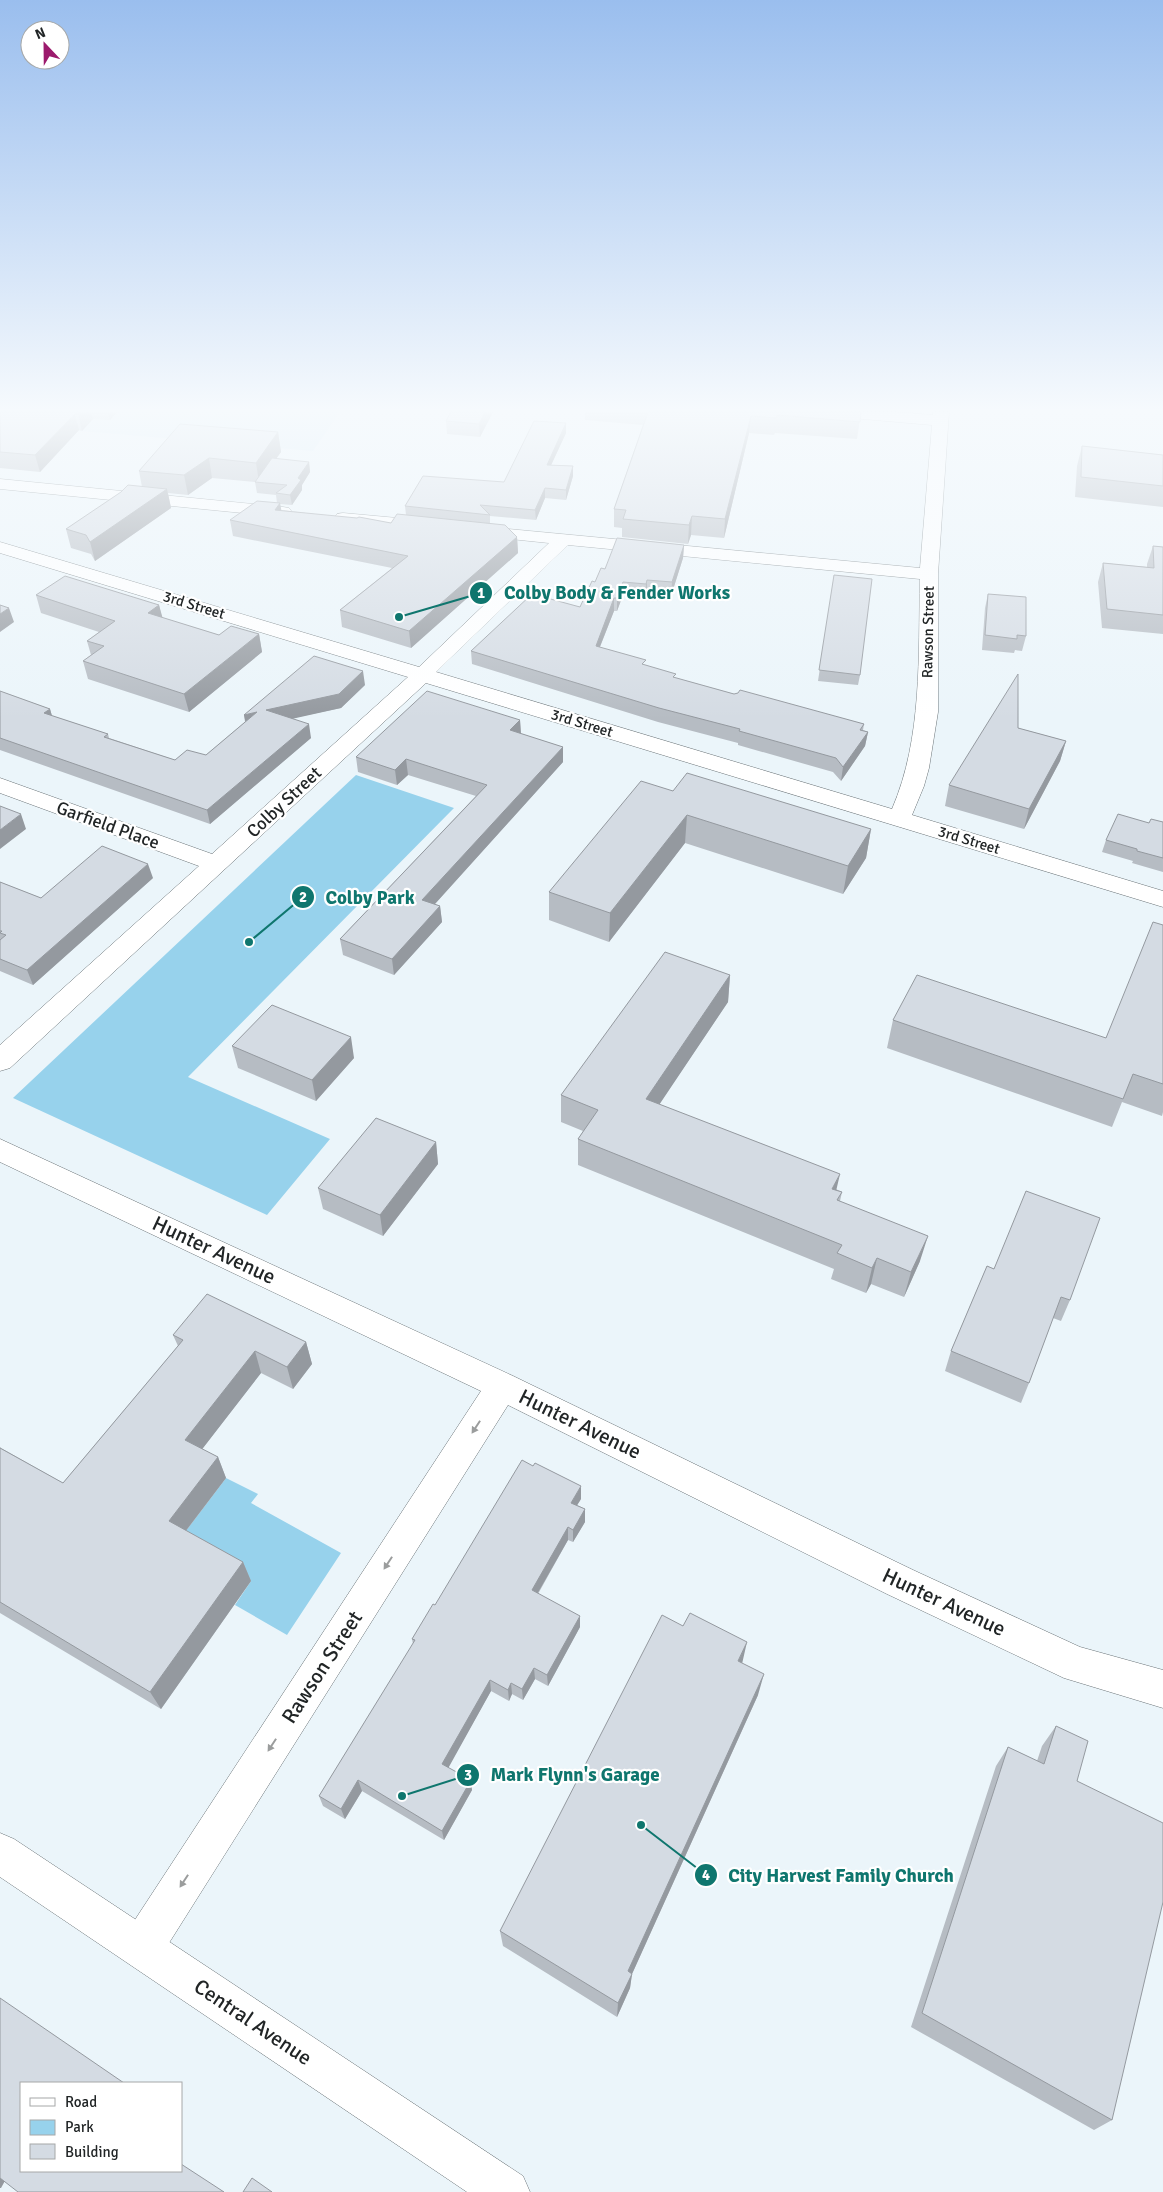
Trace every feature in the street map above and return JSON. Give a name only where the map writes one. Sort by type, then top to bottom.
[{"type":"street","name":"Rawson Street","points":[[899,819],[913,786],[922,749],[926,712],[929,574],[933,514]]},
{"type":"street","points":[[326,516],[929,574]]},
{"type":"street","name":"Colby Street","points":[[0,1061],[422,675],[564,539]]},
{"type":"street","name":"3rd Street","points":[[0,547],[1163,899]]},
{"type":"street","name":"Garfield Place","points":[[0,785],[216,864]]},
{"type":"street","name":"Hunter Avenue","points":[[0,1150],[502,1386],[900,1582],[1077,1665],[1163,1689]]},
{"type":"street","name":"Rawson Street","points":[[142,1948],[502,1386]]},
{"type":"street","name":"Central Avenue","points":[[0,1853],[507,2192]]},
{"type":"green space","points":[[356,775],[454,808],[188,1077],[330,1139],[267,1215],[13,1098]]},
{"type":"green space","points":[[226,1478],[258,1494],[251,1503],[341,1553],[287,1635],[235,1605],[251,1581],[178,1541]]},
{"type":"building","points":[[88,514],[130,514],[90,542],[86,535],[66,529]]},
{"type":"building","points":[[238,514],[319,514],[359,517],[391,523],[397,514],[400,514],[505,525],[517,537],[409,631],[340,610],[408,556],[230,520]]},
{"type":"building","points":[[625,514],[726,514],[725,519],[692,516],[689,525],[623,519]]},
{"type":"building","points":[[617,538],[684,545],[672,582],[647,580],[646,584],[623,582],[617,598],[614,598],[596,646],[646,660],[642,664],[676,674],[673,677],[734,694],[740,690],[864,724],[860,730],[868,732],[843,767],[836,758],[739,731],[740,729],[659,708],[471,651],[532,594],[580,607],[592,581],[595,582],[601,568],[605,569]]},
{"type":"building","points":[[1153,546],[1163,547],[1163,615],[1107,609],[1103,563],[1154,568]]},
{"type":"building","points":[[834,575],[872,579],[860,675],[819,670]]},
{"type":"building","points":[[65,576],[159,605],[148,613],[219,635],[231,626],[259,634],[184,694],[83,661],[104,646],[87,641],[115,621],[36,595]]},
{"type":"building","points":[[988,594],[1026,597],[1026,636],[1017,635],[1017,639],[985,635]]},
{"type":"building","points":[[0,605],[9,608],[0,614]]},
{"type":"building","points":[[314,656],[363,671],[339,694],[266,710],[309,724],[207,810],[0,738],[0,691],[50,709],[44,713],[108,734],[104,737],[175,760],[187,750],[206,755],[257,712],[244,715]]},
{"type":"building","points":[[1018,674],[1018,728],[1066,741],[1029,809],[949,785]]},
{"type":"building","points":[[427,691],[520,720],[510,730],[563,747],[422,900],[440,906],[392,959],[340,939],[487,785],[406,759],[395,770],[356,757]]},
{"type":"building","points":[[687,773],[871,829],[848,866],[687,815],[610,913],[549,892],[641,781],[673,791]]},
{"type":"building","points":[[0,806],[21,814],[0,830]]},
{"type":"building","points":[[1118,814],[1149,823],[1151,819],[1163,822],[1163,858],[1106,840]]},
{"type":"building","points":[[102,846],[148,864],[27,970],[0,959],[0,940],[6,935],[0,933],[2,931],[0,931],[0,882],[41,898]]},
{"type":"building","points":[[1153,922],[1163,925],[1163,1084],[1133,1074],[1123,1099],[893,1020],[917,975],[1106,1038]]},
{"type":"building","points":[[665,952],[730,975],[646,1099],[840,1174],[832,1189],[842,1192],[837,1200],[928,1236],[911,1272],[877,1258],[872,1268],[837,1253],[842,1245],[578,1139],[598,1110],[561,1095]]},
{"type":"building","points":[[272,1005],[351,1037],[312,1080],[232,1046]]},
{"type":"building","points":[[376,1118],[436,1142],[380,1215],[318,1188]]},
{"type":"building","points":[[1026,1191],[1100,1218],[1070,1300],[1061,1297],[1029,1383],[951,1351],[987,1266],[994,1269]]},
{"type":"building","points":[[207,1294],[306,1342],[287,1367],[255,1351],[185,1440],[218,1457],[169,1521],[243,1562],[150,1692],[0,1602],[0,1448],[63,1483],[183,1340],[173,1335]]},
{"type":"building","points":[[522,1460],[533,1466],[535,1463],[581,1486],[571,1503],[585,1509],[573,1530],[568,1527],[532,1590],[580,1616],[547,1675],[534,1668],[522,1689],[511,1683],[508,1690],[490,1680],[442,1764],[471,1780],[442,1831],[358,1780],[341,1809],[319,1796],[415,1640],[412,1639],[433,1604],[435,1605]]},
{"type":"building","points":[[690,1613],[747,1642],[738,1661],[764,1674],[628,1971],[632,1974],[618,2003],[500,1931],[662,1615],[683,1626]]},
{"type":"building","points":[[1056,1726],[1088,1741],[1077,1781],[1163,1823],[1163,1902],[1112,2120],[922,2013],[1008,1747],[1044,1764]]},
{"type":"building","points":[[0,1998],[123,2082],[20,2082],[20,2172],[182,2172],[182,2165],[224,2192],[18,2192],[0,2178]]},
{"type":"building","points":[[252,2178],[272,2192],[243,2192]]},
{"type":"place","name":"Colby Body & Fender Works","points":[[399,617]]},
{"type":"place","name":"Colby Park","points":[[249,942]]},
{"type":"place","name":"Mark Flynn's Garage","points":[[402,1796]]},
{"type":"place","name":"City Harvest Family Church","points":[[641,1825]]}]
